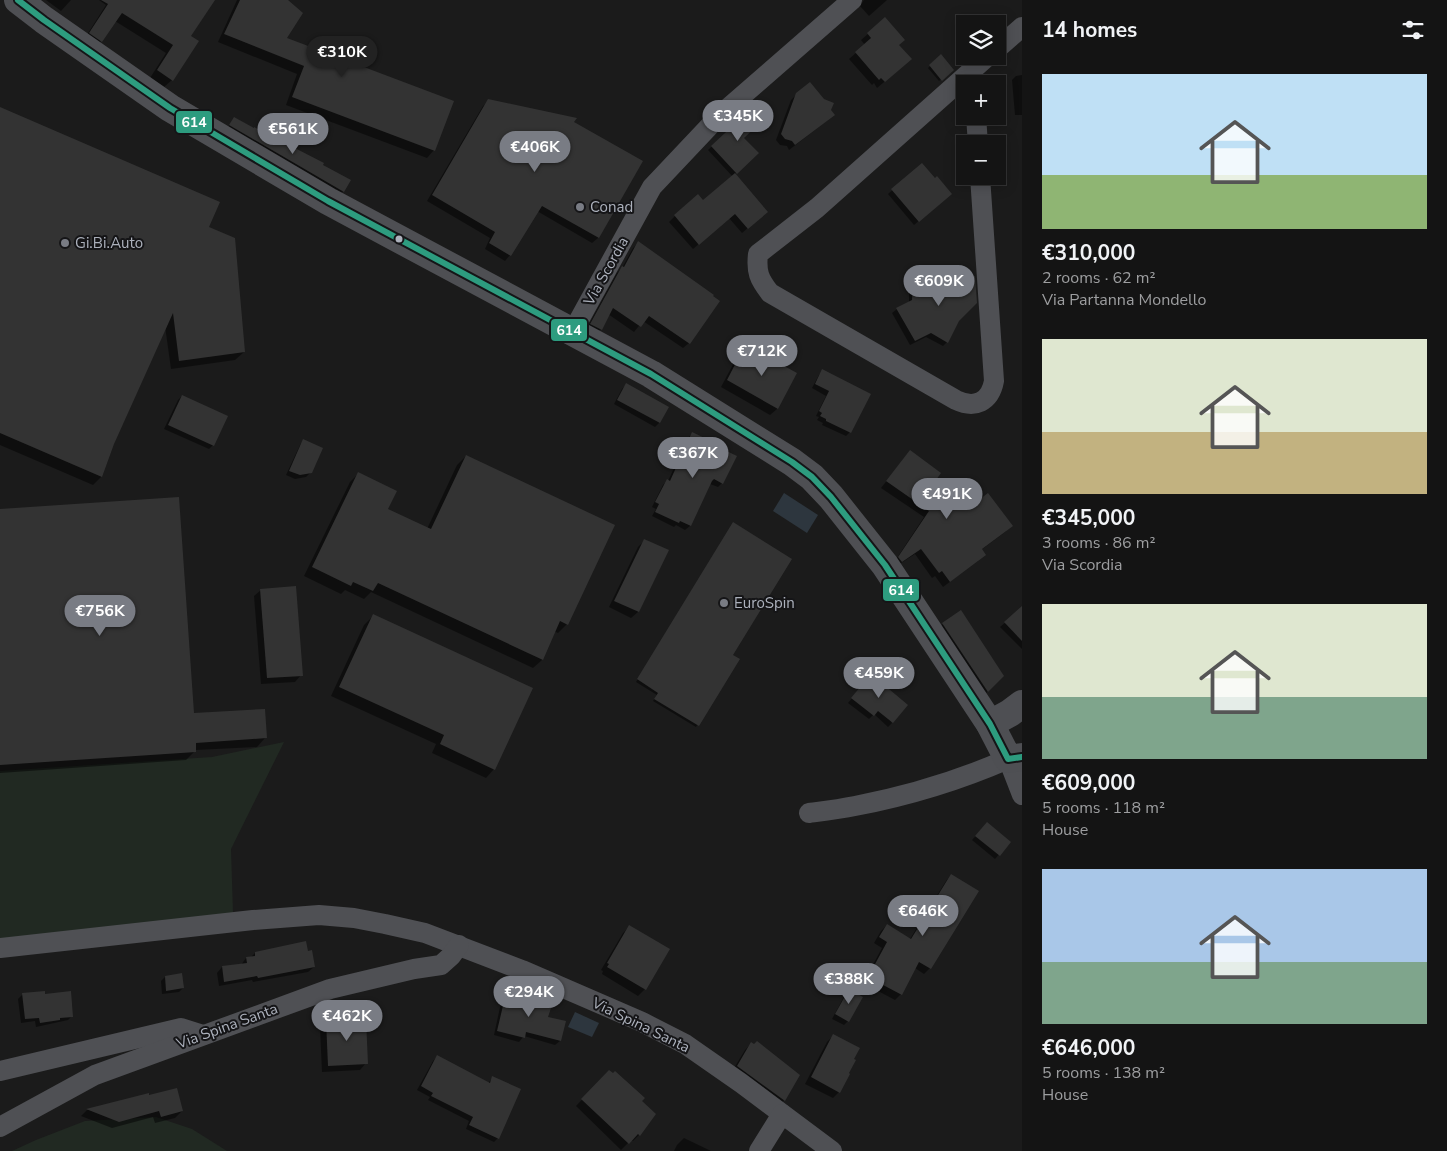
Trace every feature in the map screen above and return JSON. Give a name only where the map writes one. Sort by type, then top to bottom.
[{"type":"main road","points":[[18,0],[179,113],[328,201],[650,374],[792,462],[812,477],[831,497],[885,565],[990,724],[1015,758]]},
{"type":"main road","points":[[990,724],[1022,704]]},
{"type":"street","name":"Via Scordia","points":[[573,332],[652,187],[720,115],[852,0]]},
{"type":"street","points":[[1006,41],[1022,27]]},
{"type":"street","points":[[980,69],[817,208],[758,254],[757,268],[761,281],[770,293],[963,404],[977,404],[989,395],[994,381],[981,185]]},
{"type":"street","points":[[809,813],[855,806],[920,790],[1015,758],[1022,795]]},
{"type":"street","name":"Via Spina Santa","points":[[0,948],[253,920],[319,915],[354,918],[425,933],[522,970],[642,1022],[685,1044],[832,1151]]},
{"type":"street","name":"Via Spina Santa","points":[[0,1127],[95,1075],[330,989],[414,969],[441,965],[459,945]]},
{"type":"street","points":[[0,1071],[182,1028],[203,1035]]},
{"type":"street","points":[[759,1151],[782,1114]]},
{"type":"shaded area","points":[[784,493],[818,515],[807,533],[773,511]]},
{"type":"shaded area","points":[[284,742],[231,849],[233,913],[0,939],[0,771],[212,757]]},
{"type":"shaded area","points":[[575,1012],[599,1023],[592,1037],[568,1027]]},
{"type":"shaded area","points":[[156,1117],[192,1129],[227,1151],[12,1151],[85,1121]]},
{"type":"building","points":[[101,0],[215,0],[191,36],[199,41],[173,81],[157,70],[173,45],[122,13],[102,42],[89,33],[108,4]]},
{"type":"building","points":[[240,0],[288,0],[303,13],[287,38],[454,101],[435,151],[292,97],[304,66],[224,34]]},
{"type":"building","points":[[885,17],[905,40],[899,45],[912,59],[885,82],[881,78],[879,80],[855,52],[871,38],[867,33]]},
{"type":"building","points":[[941,54],[954,70],[942,81],[929,65]]},
{"type":"building","points":[[810,82],[824,99],[834,103],[831,110],[835,115],[795,145],[781,134],[796,93]]},
{"type":"building","points":[[488,99],[577,118],[574,122],[643,161],[599,238],[542,206],[511,256],[489,243],[495,232],[432,195]]},
{"type":"building","points":[[0,107],[220,202],[209,227],[235,238],[245,352],[179,361],[173,313],[114,444],[102,477],[0,433]]},
{"type":"building","points":[[748,107],[761,122],[744,138],[759,153],[737,174],[711,146],[739,120],[736,117]]},
{"type":"building","points":[[234,117],[324,163],[323,165],[351,180],[344,192],[229,125]]},
{"type":"building","points":[[922,163],[935,178],[937,176],[952,194],[919,222],[891,189]]},
{"type":"building","points":[[735,173],[768,212],[748,229],[735,214],[699,245],[674,215],[698,194],[703,200]]},
{"type":"building","points":[[638,241],[720,301],[690,344],[649,316],[641,327],[613,308],[602,330],[590,324]]},
{"type":"building","points":[[958,275],[975,276],[977,303],[959,321],[948,343],[931,333],[915,341],[896,308],[912,300],[913,281],[957,281]]},
{"type":"building","points":[[747,346],[797,373],[778,409],[727,380],[743,349],[745,350]]},
{"type":"building","points":[[822,369],[871,394],[851,433],[820,416],[822,413],[819,411],[829,391],[815,384]]},
{"type":"building","points":[[626,383],[669,407],[660,423],[617,400]]},
{"type":"building","points":[[182,395],[228,416],[214,446],[168,425]]},
{"type":"building","points":[[692,432],[737,456],[723,484],[714,479],[712,481],[691,526],[680,521],[679,523],[655,512],[659,504],[655,502],[667,479],[670,481]]},
{"type":"building","points":[[303,439],[323,448],[312,473],[300,475],[289,471]]},
{"type":"building","points":[[910,450],[941,473],[936,480],[971,506],[988,493],[1013,526],[982,549],[986,555],[950,582],[942,571],[939,573],[921,549],[902,562],[898,557],[929,511],[886,481]]},
{"type":"building","points":[[466,455],[615,525],[568,625],[560,621],[543,660],[378,583],[373,591],[353,582],[351,586],[312,567],[358,472],[397,491],[388,509],[431,529]]},
{"type":"building","points":[[179,497],[194,713],[265,709],[267,738],[196,743],[196,752],[0,765],[0,509]]},
{"type":"building","name":"EuroSpin","points":[[733,522],[792,559],[733,655],[740,659],[699,726],[654,699],[658,693],[637,679]]},
{"type":"building","points":[[644,539],[669,550],[639,612],[614,601]]},
{"type":"building","points":[[296,586],[303,676],[267,678],[260,589]]},
{"type":"building","points":[[1022,606],[1022,641],[1004,622]]},
{"type":"building","points":[[961,610],[1004,676],[988,692],[942,623]]},
{"type":"building","points":[[373,614],[533,688],[495,770],[440,744],[444,735],[339,687]]},
{"type":"building","points":[[871,674],[908,705],[893,723],[878,711],[874,716],[851,698]]},
{"type":"building","points":[[987,822],[1011,842],[1000,856],[975,836]]},
{"type":"building","points":[[951,874],[979,891],[931,969],[919,962],[902,995],[868,977],[887,942],[879,937],[887,924],[911,939]]},
{"type":"building","points":[[629,925],[670,949],[646,990],[607,967],[609,964],[607,963]]},
{"type":"building","points":[[306,941],[308,951],[312,950],[315,967],[258,978],[257,976],[224,982],[222,966],[247,963],[246,957],[255,956],[255,952]]},
{"type":"building","points":[[182,973],[184,988],[166,991],[165,976]]},
{"type":"building","points":[[849,989],[863,997],[849,1022],[835,1014]]},
{"type":"building","points":[[45,991],[45,994],[71,991],[73,1017],[40,1023],[39,1018],[25,1019],[22,993]]},
{"type":"building","points":[[506,993],[529,997],[552,1005],[548,1017],[566,1021],[561,1041],[526,1032],[525,1038],[497,1031]]},
{"type":"building","points":[[366,1019],[368,1064],[328,1066],[326,1020]]},
{"type":"building","points":[[833,1034],[860,1048],[840,1093],[811,1077]]},
{"type":"building","points":[[757,1041],[800,1075],[785,1101],[737,1066],[751,1042],[754,1044]]},
{"type":"building","points":[[437,1055],[490,1083],[492,1076],[521,1089],[499,1139],[469,1125],[473,1117],[431,1096],[433,1093],[421,1086]]},
{"type":"building","points":[[609,1070],[613,1073],[615,1071],[645,1098],[642,1101],[656,1114],[640,1136],[638,1134],[629,1144],[581,1099]]},
{"type":"building","points":[[177,1088],[183,1111],[161,1117],[159,1111],[119,1122],[86,1109],[149,1093],[149,1095]]},
{"type":"transit line","name":"614","points":[[18,0],[170,108],[328,201],[651,374],[792,462],[812,477],[831,497],[885,565],[990,724],[1008,759],[1022,757]]},
{"type":"place","name":"Conad","points":[[580,207]]},
{"type":"place","name":"Gi.Bi.Auto","points":[[65,243]]},
{"type":"place","name":"EuroSpin","points":[[724,603]]}]
